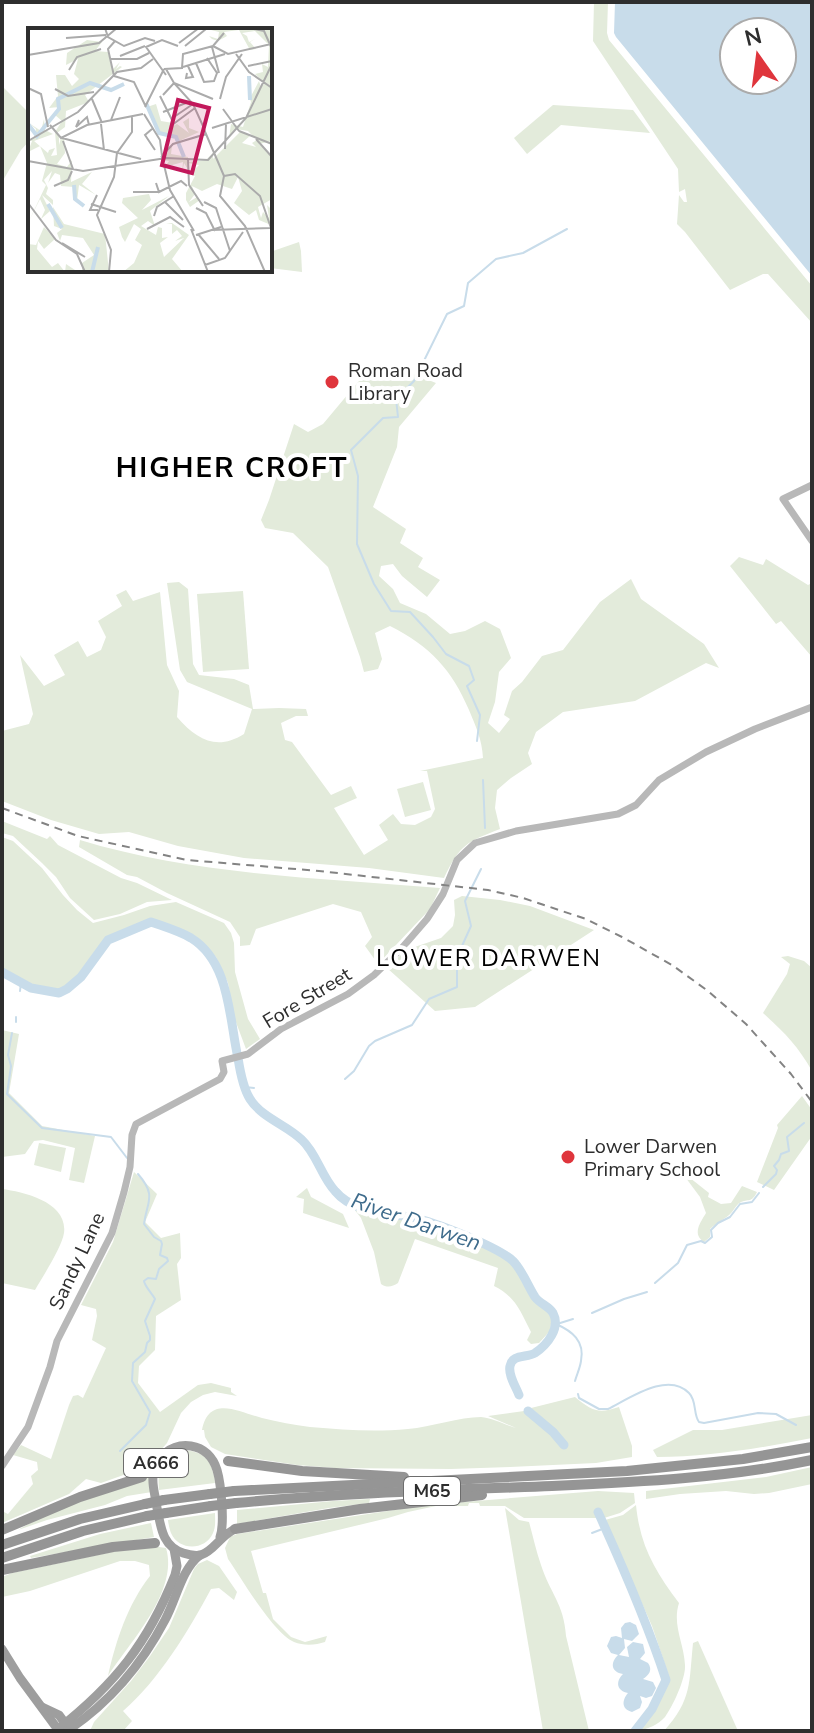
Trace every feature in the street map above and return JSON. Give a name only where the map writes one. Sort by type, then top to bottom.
[{"type":"highway","name":"A666","points":[[64,1727],[118,1674],[144,1640],[175,1575],[177,1562],[161,1530],[153,1484],[154,1469],[163,1455],[179,1446],[192,1446],[204,1451],[216,1466],[223,1525],[220,1537]]},
{"type":"highway","name":"M65","points":[[235,1529],[360,1509],[627,1477],[655,1469],[812,1447]]},
{"type":"highway","points":[[208,1455],[228,1461]]},
{"type":"highway","name":"M65","points":[[2,1545],[80,1519],[164,1500],[234,1491],[474,1479],[627,1477],[655,1481],[752,1471],[812,1460]]},
{"type":"highway","name":"M65","points":[[228,1461],[316,1473],[474,1479]]},
{"type":"highway","points":[[2,1530],[80,1497],[142,1477],[154,1469]]},
{"type":"highway","name":"M65","points":[[2,1558],[83,1531],[147,1516],[211,1506],[345,1495],[568,1485]]},
{"type":"highway","points":[[2,1649],[42,1707],[64,1727],[90,1715],[144,1655],[172,1608],[189,1566],[210,1550],[220,1537],[235,1529]]},
{"type":"highway","points":[[2,1570],[88,1552],[155,1543],[187,1555],[200,1555]]},
{"type":"highway","points":[[80,1731],[90,1715]]},
{"type":"main road","points":[[812,485],[783,499],[812,541]]},
{"type":"main road","name":"Fore Street","points":[[222,1061],[252,1051],[281,1029],[348,994],[390,960],[435,907],[457,860],[475,843],[516,831],[618,814],[636,805],[659,780],[706,752],[812,707]]},
{"type":"main road","name":"Sandy Lane","points":[[2,1466],[28,1427],[57,1341],[112,1233],[130,1167],[132,1135],[136,1124],[220,1079],[223,1074],[222,1061]]},
{"type":"green space","points":[[594,2],[608,2],[609,40],[812,286],[812,323],[768,274],[730,290],[677,224],[679,195],[687,202],[685,189],[679,192],[678,169],[593,41]]},
{"type":"green space","points":[[2,86],[28,112],[28,142],[2,182]]},
{"type":"green space","points":[[553,105],[633,110],[650,133],[561,125],[527,154],[514,138]]},
{"type":"green space","points":[[299,242],[302,272],[272,268],[272,251]]},
{"type":"green space","points":[[381,368],[398,368],[436,383],[399,427],[397,447],[373,507],[406,529],[400,543],[423,558],[418,567],[440,580],[427,597],[393,564],[381,566],[379,576],[393,589],[400,603],[426,614],[450,634],[465,631],[485,621],[500,629],[511,658],[499,672],[495,702],[488,723],[499,733],[510,719],[504,715],[512,691],[542,656],[563,650],[600,602],[631,579],[641,599],[704,644],[719,668],[706,663],[635,701],[563,712],[536,732],[528,753],[532,764],[497,790],[495,808],[500,829],[480,837],[460,851],[444,878],[369,868],[244,858],[178,846],[129,832],[99,834],[2,801],[2,731],[29,724],[33,714],[20,655],[44,686],[65,675],[54,655],[78,641],[87,657],[101,650],[106,637],[98,621],[122,606],[116,595],[126,590],[133,601],[160,592],[167,665],[179,691],[177,717],[192,732],[208,740],[225,742],[244,734],[252,709],[187,682],[180,670],[167,583],[179,582],[188,589],[193,664],[199,675],[234,679],[249,685],[253,709],[306,709],[308,716],[296,716],[281,723],[285,740],[292,742],[331,795],[351,786],[357,798],[334,808],[364,855],[388,840],[379,825],[393,814],[401,824],[415,825],[431,817],[435,809],[427,771],[420,771],[483,758],[480,739],[469,710],[438,660],[417,642],[390,626],[375,633],[382,659],[378,669],[364,672],[328,567],[293,533],[265,528],[261,520],[294,424],[308,432],[323,424],[364,375]]},
{"type":"green space","points":[[739,557],[763,565],[766,559],[808,585],[812,583],[812,657],[781,621],[776,624],[730,566]]},
{"type":"green space","points":[[243,591],[249,669],[203,672],[197,594]]},
{"type":"green space","points":[[423,782],[431,810],[405,817],[397,789]]},
{"type":"green space","points":[[2,821],[47,839],[50,836],[58,845],[172,900],[147,902],[120,914],[94,920],[70,898],[42,863],[13,836],[2,833]]},
{"type":"green space","points":[[2,837],[13,841],[42,868],[63,895],[93,923],[150,906],[176,902],[224,923],[234,943],[235,972],[248,1019],[260,1039],[246,1049],[234,1017],[228,983],[216,957],[194,938],[152,921],[110,937],[79,975],[60,989],[41,989],[2,968]]},
{"type":"green space","points":[[80,840],[124,852],[213,868],[440,888],[430,909],[378,964],[365,946],[372,937],[361,912],[333,904],[256,929],[250,945],[240,946],[240,937],[230,922],[127,875],[79,847]]},
{"type":"green space","points":[[462,896],[530,906],[594,930],[475,1007],[435,1011],[387,968],[406,950],[441,938],[453,926],[454,900]]},
{"type":"green space","points":[[781,957],[804,961],[812,968],[812,1071],[790,1040],[763,1013],[787,974],[790,964]]},
{"type":"green space","points":[[2,1030],[19,1034],[9,1093],[42,1126],[95,1136],[84,1183],[69,1180],[75,1148],[43,1140],[34,1141],[25,1154],[2,1157]]},
{"type":"green space","points":[[802,1096],[812,1110],[812,1136],[774,1190],[757,1182],[777,1125]]},
{"type":"green space","points":[[39,1143],[66,1148],[61,1172],[34,1165]]},
{"type":"green space","points":[[680,1170],[709,1193],[708,1197],[721,1204],[731,1203],[742,1186],[757,1192],[752,1199],[740,1203],[710,1229],[710,1237],[704,1242],[698,1232],[706,1213],[700,1197]]},
{"type":"green space","points":[[134,1172],[157,1194],[145,1222],[161,1238],[180,1233],[181,1258],[177,1264],[181,1300],[156,1316],[155,1350],[139,1366],[138,1383],[160,1412],[198,1385],[211,1383],[231,1388],[237,1396],[215,1392],[191,1402],[181,1413],[167,1443],[146,1467],[101,1483],[86,1479],[69,1494],[2,1523],[2,1511],[8,1514],[33,1484],[31,1476],[38,1470],[37,1462],[13,1455],[21,1445],[51,1459],[73,1396],[83,1398],[106,1348],[92,1340],[96,1309],[81,1305],[113,1242]]},
{"type":"green space","points":[[307,1188],[311,1197],[343,1214],[349,1228],[303,1213],[304,1199],[296,1197]]},
{"type":"green space","points":[[2,1189],[43,1200],[59,1213],[63,1222],[60,1246],[35,1290],[2,1283]]},
{"type":"green space","points":[[356,1208],[420,1222],[499,1253],[512,1262],[534,1300],[552,1316],[550,1331],[539,1343],[531,1344],[527,1340],[531,1332],[520,1311],[508,1295],[494,1286],[498,1268],[415,1239],[398,1283],[390,1286],[381,1284],[374,1252]]},
{"type":"green space","points":[[575,1397],[596,1410],[619,1407],[632,1446],[632,1457],[596,1463],[510,1467],[335,1468],[225,1454],[211,1447],[202,1430],[211,1412],[226,1408],[298,1425],[371,1430],[417,1428],[481,1417],[516,1428],[488,1416],[524,1411],[562,1445],[566,1445],[557,1431],[531,1408]]},
{"type":"green space","points":[[812,1415],[812,1438],[696,1455],[657,1457],[653,1450],[693,1430],[722,1430]]},
{"type":"green space","points":[[181,1450],[196,1452],[206,1458],[215,1483],[159,1490],[162,1466]]},
{"type":"green space","points":[[812,1467],[812,1484],[769,1493],[726,1491],[646,1499],[646,1491],[766,1477]]},
{"type":"green space","points":[[150,1476],[152,1492],[127,1496],[18,1530],[64,1507]]},
{"type":"green space","points":[[598,1491],[634,1493],[635,1503],[620,1513],[604,1518],[596,1512],[599,1518],[524,1518],[505,1506],[480,1506],[479,1503],[436,1506],[251,1551],[273,1619],[291,1637],[305,1642],[327,1636],[325,1642],[318,1644],[294,1642],[277,1628],[228,1559],[225,1548],[230,1537],[237,1534],[427,1505]]},
{"type":"green space","points":[[370,1499],[369,1503],[237,1524],[237,1510]]},
{"type":"green space","points":[[636,1505],[641,1533],[650,1557],[679,1603],[678,1626],[685,1665],[678,1692],[665,1717],[653,1726],[638,1730],[661,1698],[669,1676],[652,1626],[605,1520],[623,1515]]},
{"type":"green space","points":[[505,1508],[519,1520],[529,1522],[541,1565],[563,1615],[589,1731],[543,1731]]},
{"type":"green space","points":[[215,1513],[214,1530],[209,1539],[198,1546],[186,1546],[171,1533],[168,1520]]},
{"type":"green space","points":[[151,1523],[154,1537],[30,1556],[100,1534]]},
{"type":"green space","points":[[152,1546],[166,1548],[166,1581],[150,1615],[108,1676],[124,1623],[135,1598],[150,1576],[149,1565],[120,1561],[30,1591],[2,1597],[2,1577],[12,1573]]},
{"type":"green space","points":[[207,1560],[219,1566],[237,1592],[234,1600],[219,1588],[211,1589],[161,1670],[123,1711],[132,1721],[123,1731],[90,1731],[94,1722],[150,1656],[169,1628],[194,1569]]},
{"type":"green space","points":[[698,1641],[738,1731],[664,1731],[684,1700],[693,1643]]},
{"type":"water","points":[[615,2],[812,2],[812,276],[616,37]]},
{"type":"water","points":[[630,1622],[636,1625],[639,1634],[632,1641],[624,1639],[625,1648],[619,1655],[629,1657],[627,1647],[633,1642],[643,1644],[645,1653],[640,1659],[648,1663],[650,1670],[643,1679],[653,1682],[656,1688],[652,1696],[640,1696],[640,1708],[632,1712],[624,1704],[628,1693],[618,1686],[623,1674],[613,1667],[618,1655],[611,1653],[607,1646],[611,1637],[622,1638],[621,1628]]},
{"type":"waterway","points":[[477,741],[480,715],[467,686],[474,680],[469,666],[446,654],[410,612],[391,611],[374,584],[357,544],[358,476],[351,450],[383,418],[398,417],[396,399],[414,381],[447,314],[464,306],[468,283],[496,259],[523,253],[567,229]]},
{"type":"waterway","points":[[483,780],[485,828]]},
{"type":"waterway","points":[[345,1079],[375,1041],[412,1025],[429,999],[457,987],[457,957],[471,926],[465,901],[481,869]]},
{"type":"waterway","name":"River Darwen","points":[[2,972],[31,988],[59,993],[81,977],[108,940],[151,922],[191,938],[204,948],[214,961],[226,992],[241,1074],[248,1095],[255,1106],[307,1146],[335,1191],[352,1205],[363,1209],[428,1222],[495,1249],[513,1261],[535,1297],[553,1313],[554,1330],[548,1341],[535,1353],[511,1362],[510,1373],[519,1395]]},
{"type":"waterway","points":[[20,991],[21,983]]},
{"type":"waterway","points":[[16,1017],[16,1022]]},
{"type":"waterway","points":[[12,1033],[7,1094],[42,1128],[111,1137],[127,1158]]},
{"type":"waterway","name":"River Darwen","points":[[245,1087],[254,1088]]},
{"type":"waterway","points":[[763,1187],[776,1174],[774,1166],[781,1154],[789,1151],[787,1137],[804,1123]]},
{"type":"waterway","points":[[120,1451],[146,1425],[150,1412],[132,1381],[133,1363],[145,1352],[150,1340],[145,1321],[155,1299],[144,1281],[156,1279],[159,1269],[168,1261],[160,1255],[161,1241],[144,1224],[149,1193],[138,1174]]},
{"type":"waterway","points":[[655,1283],[678,1263],[687,1245],[701,1241],[705,1243],[712,1237],[711,1230],[718,1223],[730,1217],[740,1204],[752,1202],[759,1193]]},
{"type":"waterway","points":[[592,1313],[647,1292]]},
{"type":"waterway","points":[[557,1324],[573,1319]]},
{"type":"waterway","points":[[556,1324],[579,1342],[581,1364],[575,1381]]},
{"type":"waterway","points":[[578,1394],[579,1398],[599,1409],[608,1409],[638,1393],[660,1385],[671,1385],[689,1393],[699,1422],[758,1413],[776,1414],[796,1425]]},
{"type":"waterway","name":"River Darwen","points":[[528,1411],[564,1445]]},
{"type":"waterway","name":"River Darwen","points":[[598,1512],[666,1680],[652,1709],[635,1731]]},
{"type":"waterway","points":[[592,1533],[605,1528]]},
{"type":"railway","points":[[2,808],[78,836],[187,860],[488,890],[586,919],[672,965],[708,991],[746,1024],[812,1102]]},
{"type":"place","name":"Roman Road Library","points":[[332,382]]},
{"type":"place","name":"Lower Darwen Primary School","points":[[568,1157]]},
{"type":"district","name":"HIGHER CROFT","points":[[232,468]]},
{"type":"district","name":"LOWER DARWEN","points":[[489,958]]}]
